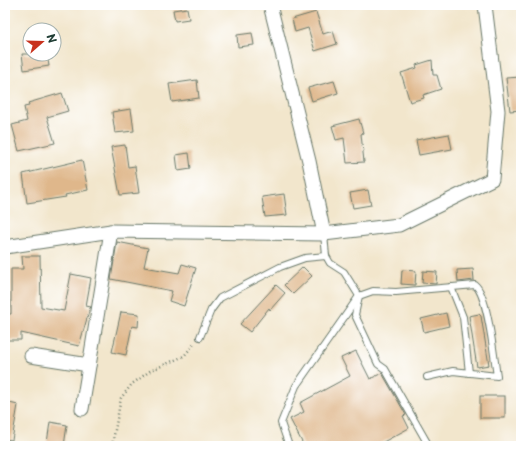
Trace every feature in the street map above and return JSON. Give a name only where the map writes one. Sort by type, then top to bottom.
[{"type":"street","points":[[270,5],[309,161],[324,234]]},
{"type":"street","points":[[5,247],[111,231],[324,234],[399,225],[492,179],[498,111],[485,5]]},
{"type":"street","points":[[82,409],[111,231]]},
{"type":"street","points":[[31,356],[89,364]]},
{"type":"lane","points":[[324,234],[326,256],[330,263],[344,272],[359,296],[355,315],[378,364],[385,369],[429,446]]},
{"type":"lane","points":[[200,337],[211,310],[220,298],[280,267],[305,258],[326,256]]},
{"type":"lane","points":[[289,446],[281,423],[296,386],[359,296],[372,291],[396,292],[475,285],[480,288],[485,302],[497,376],[453,371],[427,377]]},
{"type":"lane","points":[[451,287],[462,317],[469,373]]},
{"type":"path","points":[[112,446],[121,398],[132,384],[150,371],[184,356],[200,337]]},
{"type":"building","points":[[187,8],[189,19],[175,21],[173,10]]},
{"type":"building","points":[[316,12],[323,34],[333,31],[337,44],[315,51],[308,28],[295,32],[292,19]]},
{"type":"building","points":[[252,33],[254,45],[238,47],[237,35]]},
{"type":"building","points":[[432,60],[433,75],[437,75],[441,89],[423,95],[424,98],[410,102],[401,73],[417,68],[416,65]]},
{"type":"building","points":[[23,62],[48,62],[49,66],[24,70]]},
{"type":"building","points":[[521,77],[521,110],[510,111],[506,78]]},
{"type":"building","points":[[197,80],[199,98],[172,102],[169,84]]},
{"type":"building","points":[[334,81],[338,93],[312,101],[308,88]]},
{"type":"building","points":[[62,93],[68,111],[47,117],[55,143],[19,151],[12,125],[27,121],[24,107],[29,106],[28,103]]},
{"type":"building","points":[[131,109],[134,131],[115,133],[112,112]]},
{"type":"building","points":[[359,119],[363,133],[361,134],[364,162],[347,163],[344,138],[336,140],[332,126]]},
{"type":"building","points":[[449,134],[452,149],[419,155],[416,140]]},
{"type":"building","points":[[125,145],[128,167],[135,166],[139,193],[120,195],[111,147]]},
{"type":"building","points":[[189,153],[191,169],[178,171],[176,155]]},
{"type":"building","points":[[82,160],[88,190],[65,195],[66,197],[27,203],[23,174]]},
{"type":"building","points":[[368,190],[371,205],[353,208],[350,193]]},
{"type":"building","points":[[284,194],[287,215],[265,217],[262,197]]},
{"type":"building","points":[[117,242],[148,248],[144,267],[179,273],[182,264],[196,268],[184,306],[169,301],[172,291],[111,279]]},
{"type":"building","points":[[22,256],[40,256],[41,307],[64,311],[71,274],[91,278],[86,306],[91,307],[79,346],[21,333],[21,340],[5,340],[6,314],[11,314],[11,269],[23,269]]},
{"type":"building","points":[[303,267],[312,276],[293,294],[284,285]]},
{"type":"building","points":[[473,269],[474,280],[458,282],[457,270]]},
{"type":"building","points":[[402,270],[416,271],[415,285],[401,284]]},
{"type":"building","points":[[423,271],[437,272],[436,284],[422,283]]},
{"type":"building","points":[[276,285],[285,293],[270,310],[269,308],[250,332],[240,324]]},
{"type":"building","points":[[121,312],[139,314],[138,327],[132,326],[126,355],[112,352]]},
{"type":"building","points":[[446,313],[449,326],[424,332],[421,319]]},
{"type":"building","points":[[479,314],[481,316],[489,365],[477,367],[469,316]]},
{"type":"building","points":[[356,351],[370,379],[382,373],[406,415],[403,416],[409,428],[376,446],[304,446],[290,419],[304,412],[300,403],[350,376],[341,358]]},
{"type":"building","points":[[480,396],[505,396],[505,418],[480,418]]},
{"type":"building","points":[[5,402],[18,405],[12,440],[5,439]]},
{"type":"building","points":[[50,422],[67,425],[64,446],[47,443]]}]
